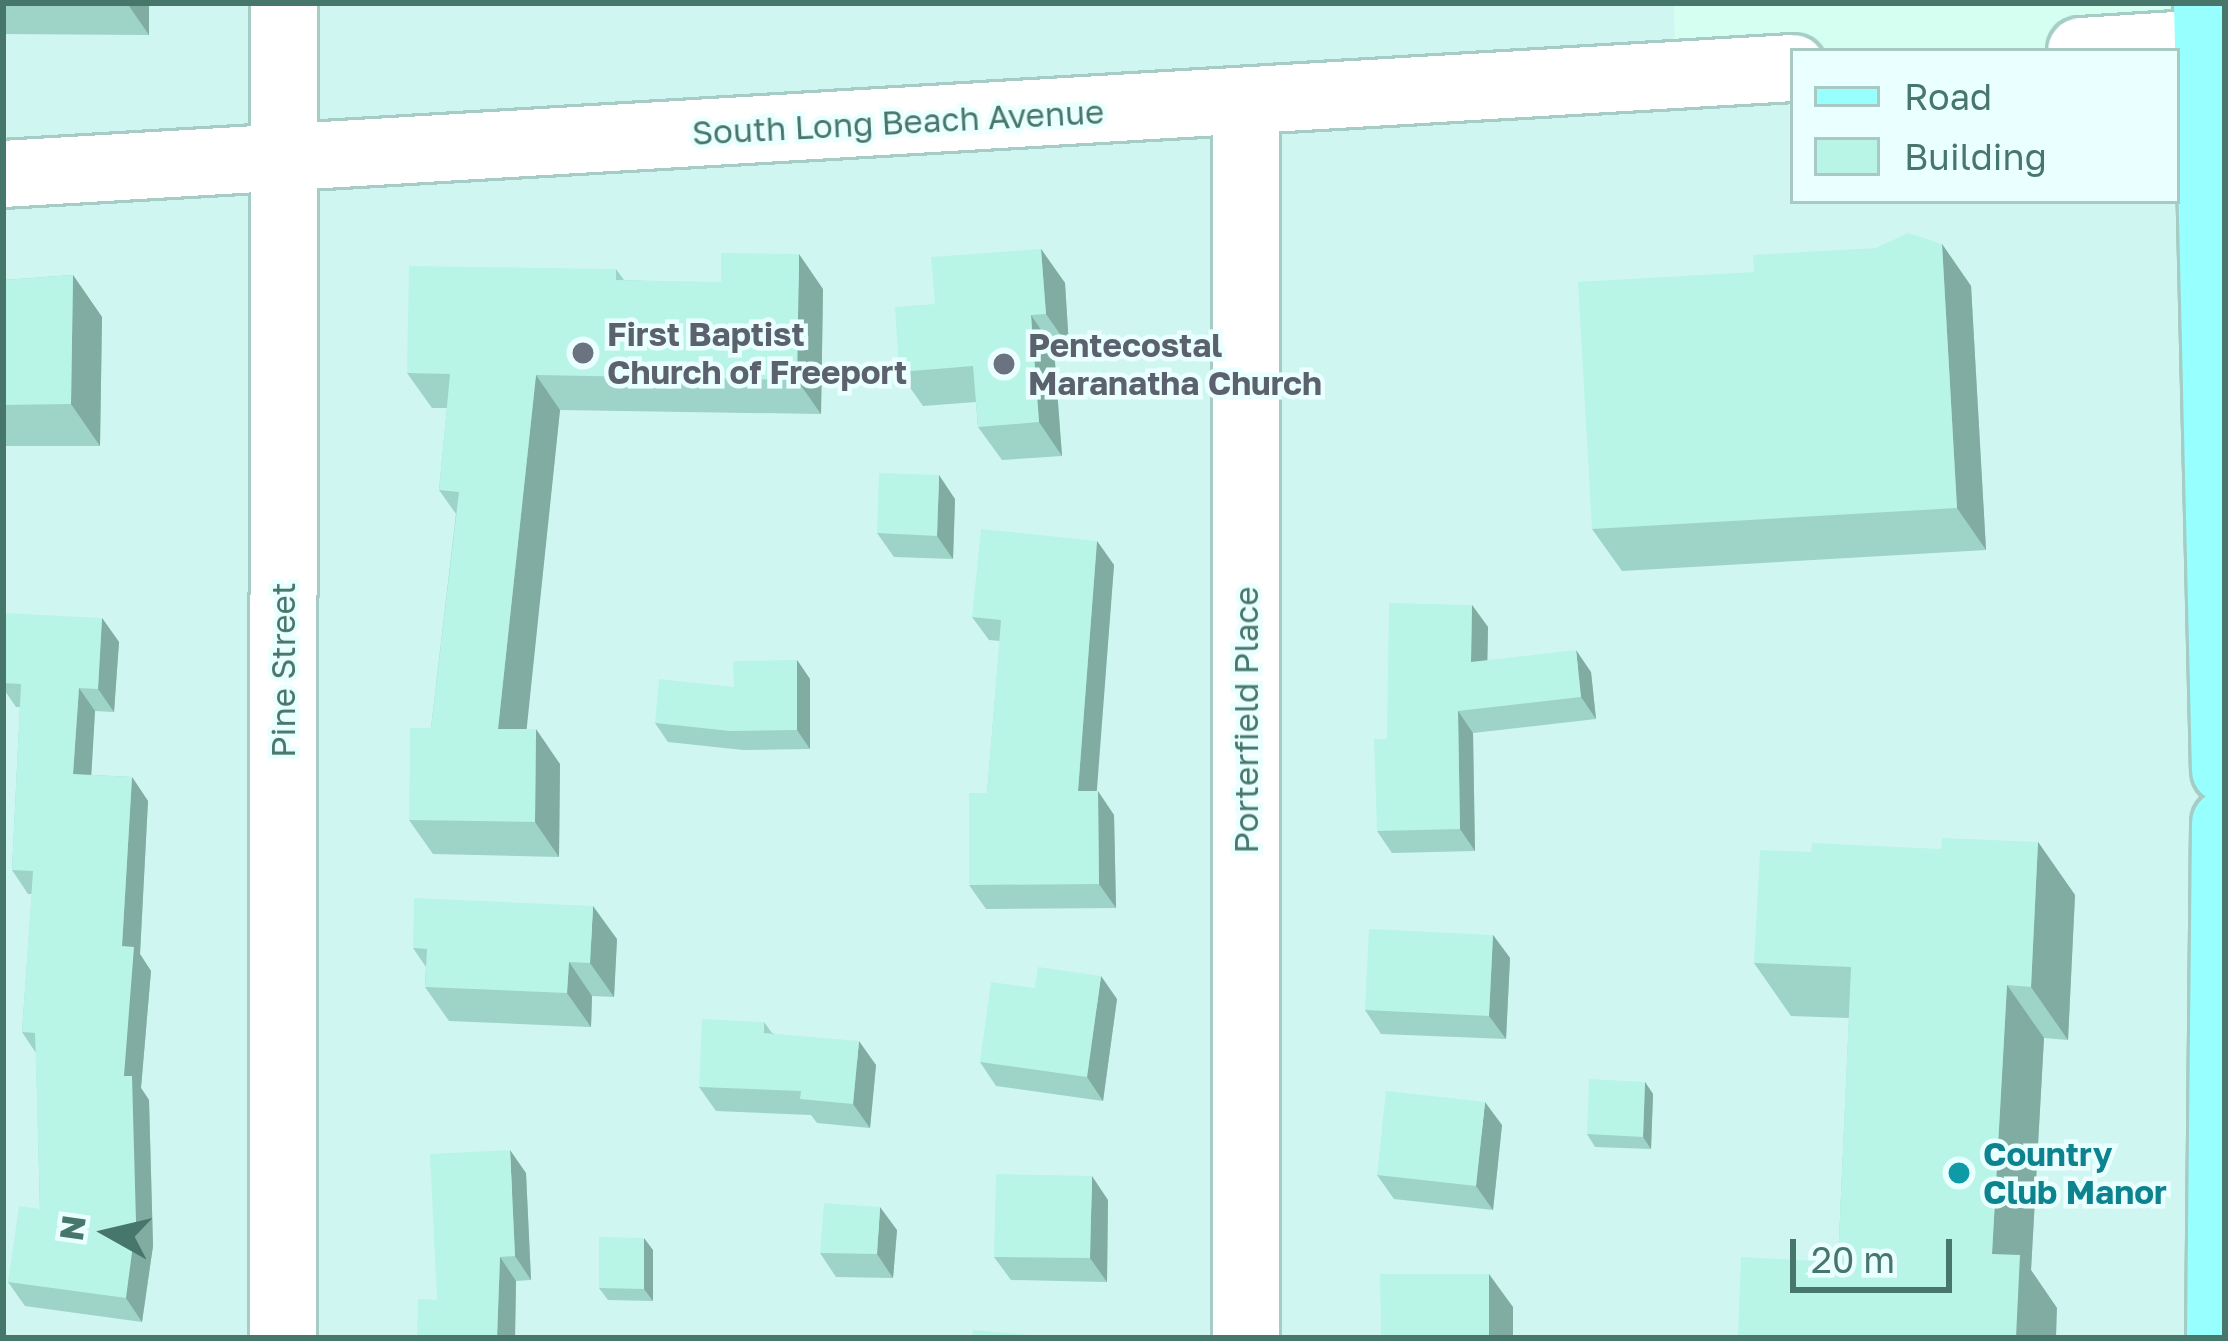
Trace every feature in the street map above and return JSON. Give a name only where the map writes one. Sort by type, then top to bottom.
[{"type":"main road","points":[[2214,30],[2225,770]]},
{"type":"main road","points":[[2220,1338],[2225,823]]},
{"type":"street","name":"Pine Street","points":[[283,1338],[284,3]]},
{"type":"street","points":[[2100,48],[2214,30]]},
{"type":"street","name":"South Long Beach Avenue","points":[[3,175],[1790,68]]},
{"type":"street","name":"Porterfield Place","points":[[1246,102],[1246,1338]]},
{"type":"shaded area","points":[[3,3],[1674,3],[1677,99],[1790,91],[1790,204],[2180,204],[2180,61],[2225,58],[2225,1338],[3,1338]]},
{"type":"shaded area","points":[[1674,3],[2225,3],[2180,48],[1790,48],[1790,52],[1676,99]]},
{"type":"building","points":[[1908,233],[1942,244],[1957,508],[1592,529],[1578,282],[1754,272],[1753,255],[1876,248]]},
{"type":"building","points":[[1041,249],[1046,314],[1031,315],[1039,422],[978,427],[973,366],[899,372],[895,307],[935,304],[931,257]]},
{"type":"building","points":[[721,253],[799,254],[797,380],[536,375],[498,729],[536,729],[535,822],[409,820],[410,728],[431,728],[459,492],[439,490],[450,374],[407,373],[409,266],[616,269],[616,280],[721,282]]},
{"type":"building","points":[[73,275],[71,404],[3,405],[3,280]]},
{"type":"building","points":[[879,473],[939,475],[937,536],[877,533]]},
{"type":"building","points":[[981,529],[1097,541],[1078,791],[1098,791],[1099,884],[969,885],[969,793],[987,793],[1001,620],[972,617]]},
{"type":"building","points":[[1389,603],[1472,605],[1471,662],[1576,650],[1581,697],[1458,711],[1460,829],[1377,831],[1374,739],[1387,739]]},
{"type":"building","points":[[4,613],[102,618],[98,689],[79,688],[73,774],[132,777],[122,946],[134,947],[124,1076],[132,1076],[136,1222],[126,1298],[8,1282],[19,1206],[40,1209],[35,1033],[22,1032],[33,871],[12,870],[21,684],[3,683]]},
{"type":"building","points":[[797,660],[797,730],[730,731],[655,723],[659,679],[734,687],[733,661]]},
{"type":"building","name":"Country Club Manor","points":[[1942,838],[2038,842],[2031,987],[2007,985],[1992,1254],[2020,1255],[2016,1338],[1738,1338],[1741,1257],[1838,1262],[1851,967],[1754,963],[1760,850],[1811,852],[1812,843],[1941,849]]},
{"type":"building","points":[[414,898],[593,906],[590,963],[569,962],[567,993],[425,987],[427,949],[413,948]]},
{"type":"building","points":[[1369,929],[1493,935],[1489,1016],[1365,1010]]},
{"type":"building","points":[[1038,967],[1101,976],[1087,1077],[980,1062],[991,982],[1035,988]]},
{"type":"building","points":[[702,1019],[764,1022],[764,1033],[859,1041],[853,1104],[800,1099],[801,1091],[699,1087]]},
{"type":"building","points":[[1589,1079],[1645,1082],[1643,1137],[1587,1134]]},
{"type":"building","points":[[1386,1091],[1485,1102],[1476,1186],[1377,1175]]},
{"type":"building","points":[[510,1150],[515,1256],[500,1257],[497,1338],[417,1338],[418,1299],[437,1300],[430,1154]]},
{"type":"building","points":[[996,1174],[1092,1176],[1090,1258],[994,1257]]},
{"type":"building","points":[[824,1203],[880,1207],[877,1254],[820,1253]]},
{"type":"building","points":[[599,1237],[644,1238],[644,1289],[599,1288]]},
{"type":"building","points":[[1380,1274],[1489,1274],[1489,1338],[1381,1338]]},
{"type":"building","points":[[973,1330],[1064,1338],[972,1338]]},
{"type":"place","name":"First Baptist Church of Freeport","points":[[583,353]]},
{"type":"place","name":"Pentecostal Maranatha Church","points":[[1004,364]]},
{"type":"place","name":"Country Club Manor","points":[[1959,1173]]}]
